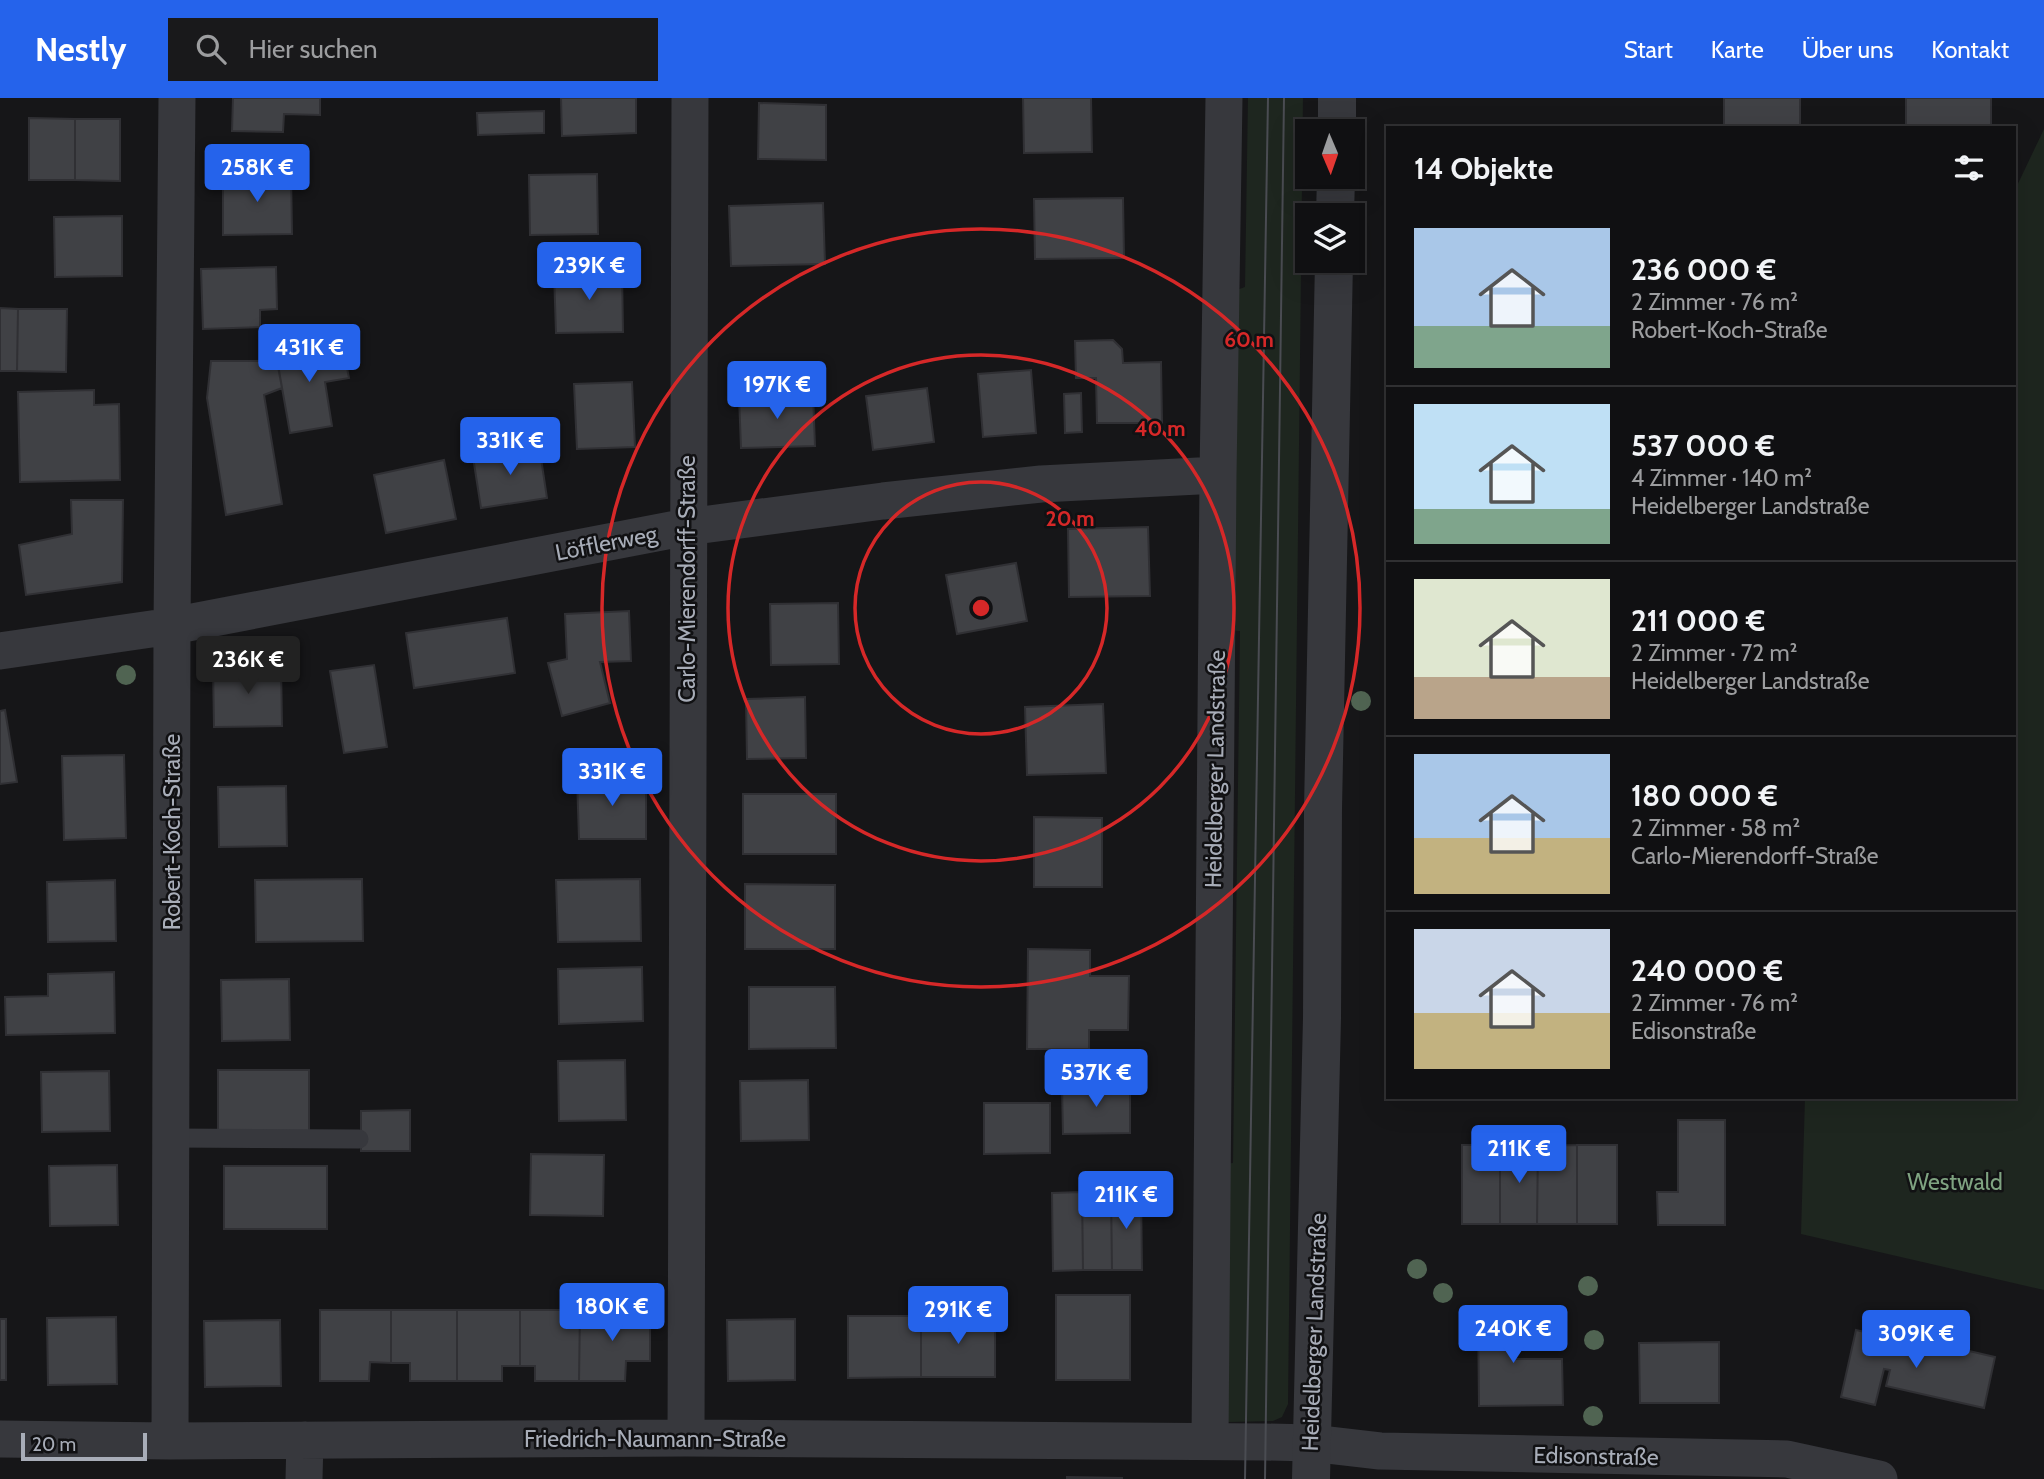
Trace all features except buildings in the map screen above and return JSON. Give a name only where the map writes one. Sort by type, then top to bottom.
[{"type":"street","name":"Robert-Koch-Straße","points":[[170,1441],[172,626],[177,98]]},
{"type":"street","name":"Carlo-Mierendorff-Straße","points":[[685,1438],[690,98]]},
{"type":"street","name":"Heidelberger Landstraße","points":[[1210,1441],[1224,98]]},
{"type":"street","points":[[1337,98],[1337,119]]},
{"type":"street","name":"Heidelberger Landstraße","points":[[1311,1461],[1322,1018],[1323,809],[1334,273]]},
{"type":"street","name":"Löfflerweg","points":[[0,651],[172,626],[687,527],[883,500],[1041,484],[1218,475]]},
{"type":"street","name":"Friedrich-Naumann-Straße","points":[[0,1439],[170,1441],[685,1438],[1210,1441],[1311,1461]]},
{"type":"street","points":[[304,1479],[305,1440]]},
{"type":"street","name":"Edisonstraße","points":[[1311,1461],[1380,1451],[1787,1460],[1879,1479]]},
{"type":"lane","points":[[171,1138],[359,1139]]},
{"type":"green space","points":[[1248,98],[1303,98],[1303,119],[1295,119],[1295,189],[1302,189],[1302,203],[1295,203],[1295,273],[1301,273],[1288,1404],[1282,1417],[1273,1421],[1229,1422],[1223,1419],[1221,1164],[1233,1163],[1240,631],[1229,630],[1234,291],[1245,287]]},
{"type":"green space","name":"Westwald","points":[[2044,129],[2044,1290],[1801,1234],[1805,1099],[2016,1099],[2016,188]]},
{"type":"tram line","points":[[1245,1479],[1268,98]]},
{"type":"tram line","points":[[1265,1479],[1284,98]]}]
